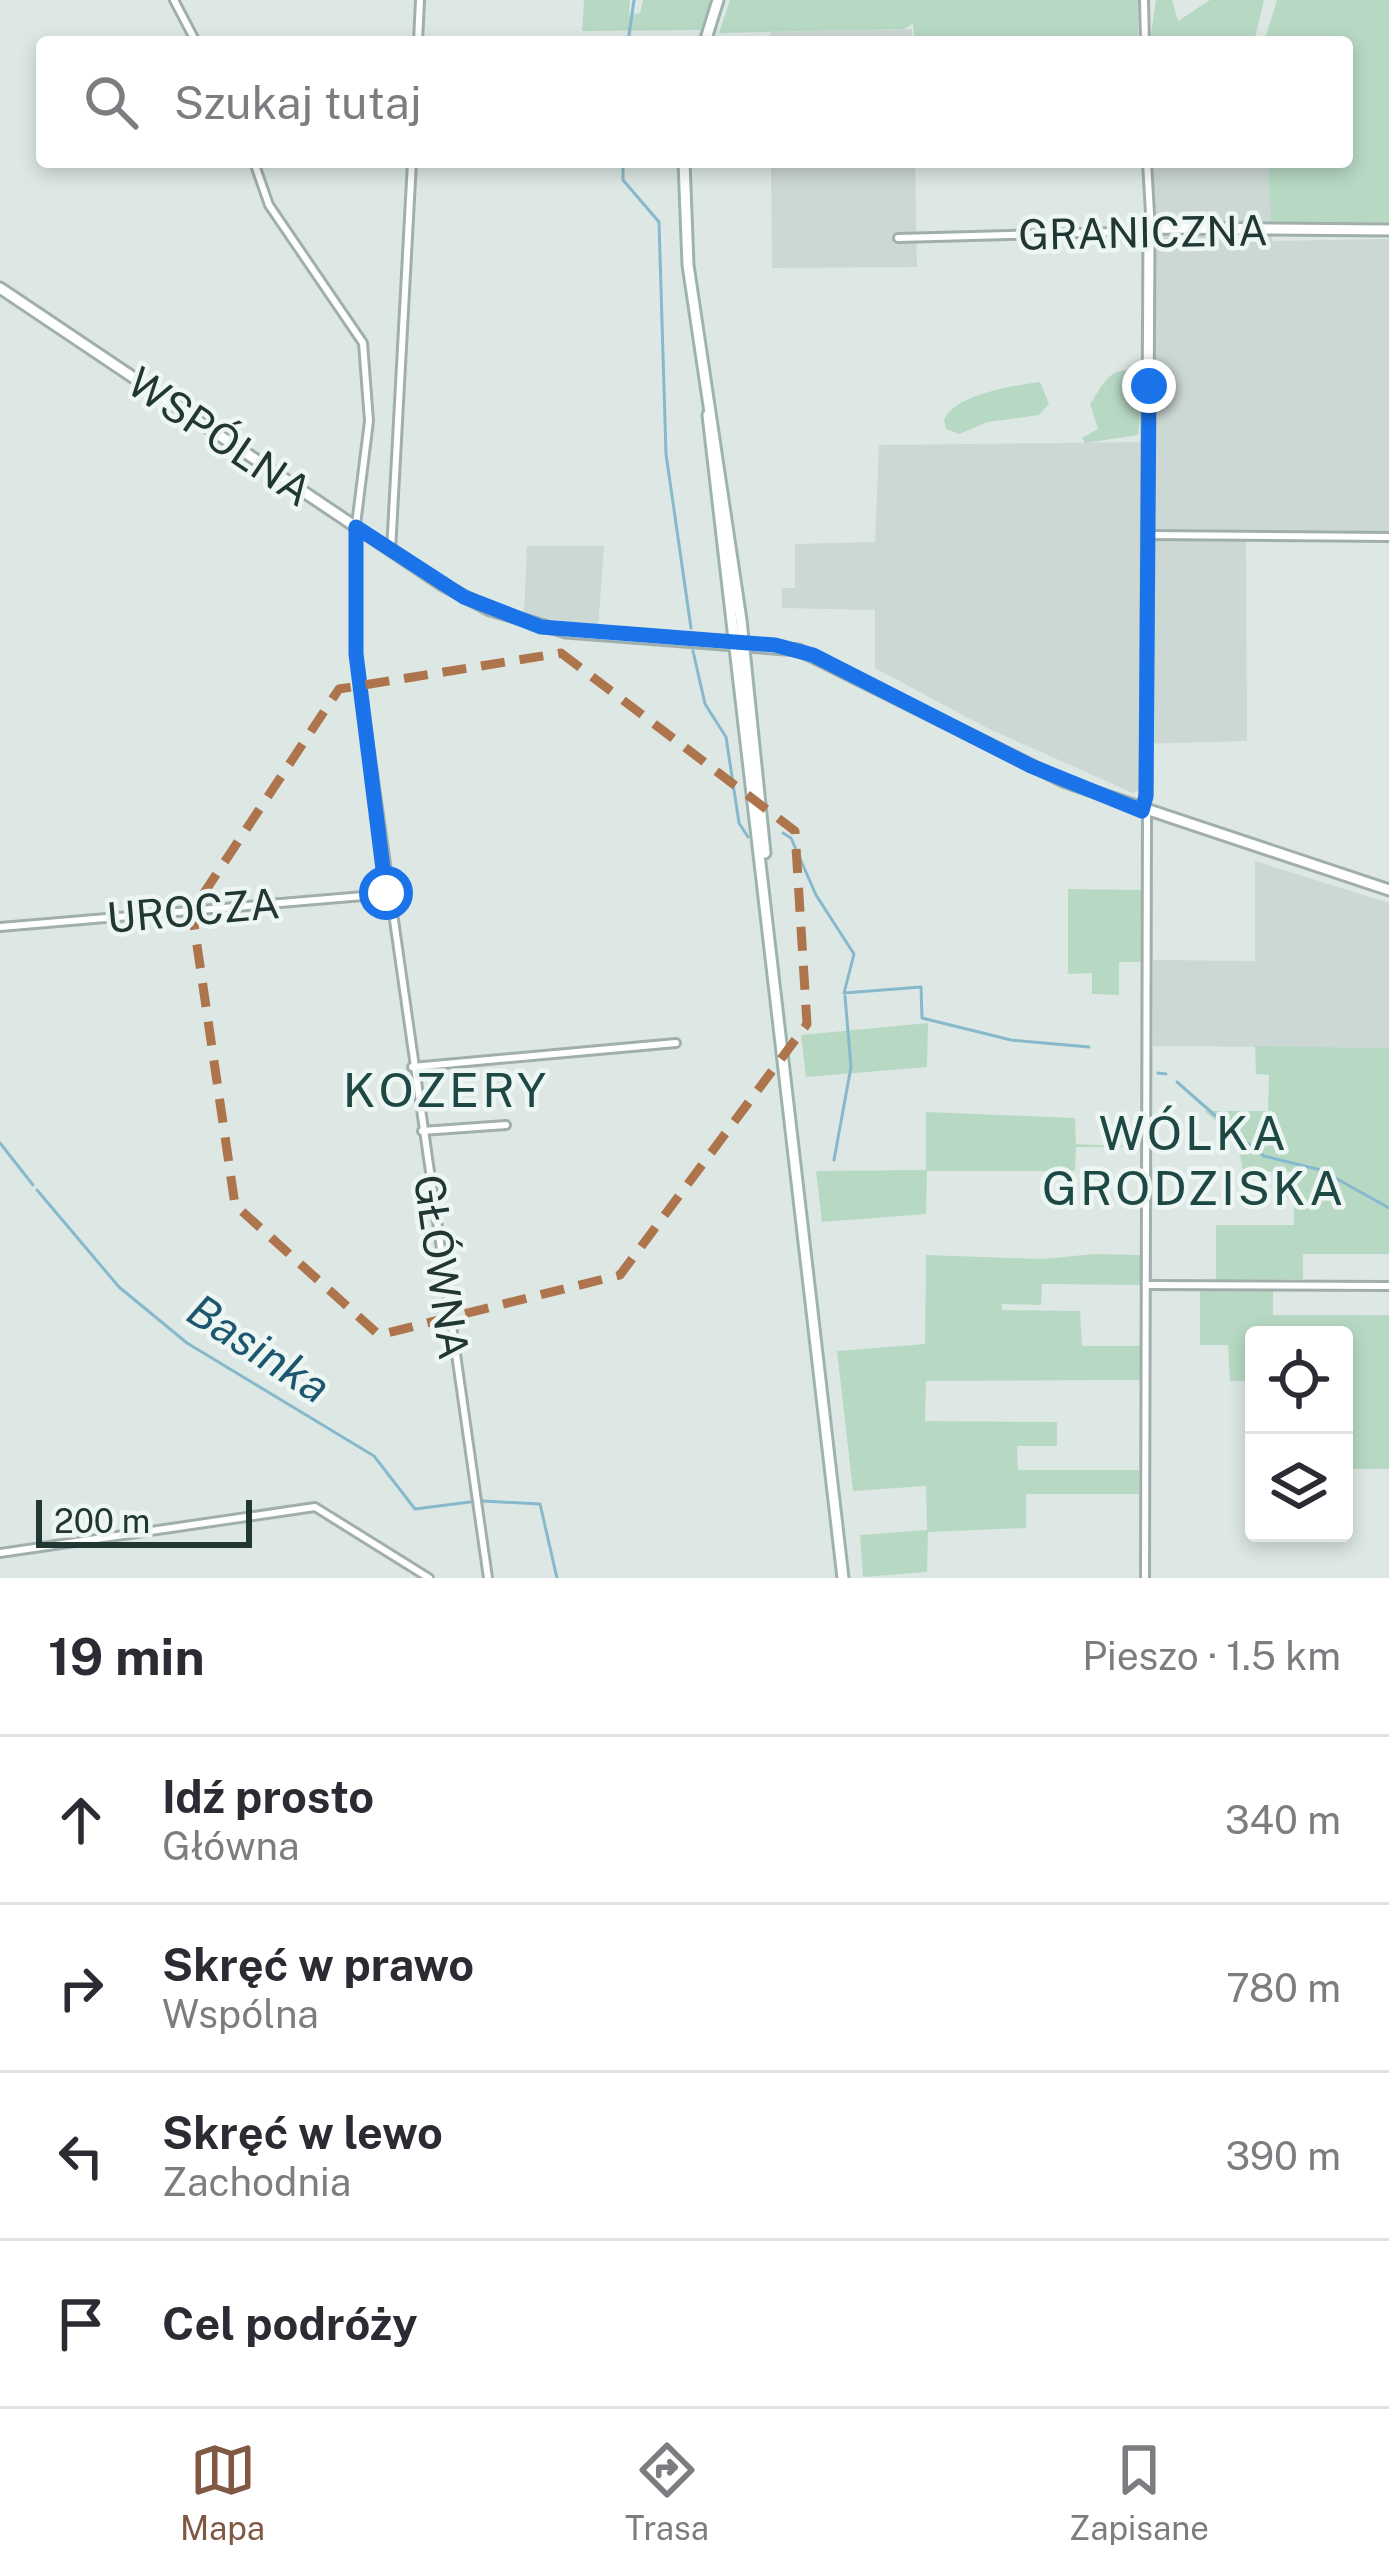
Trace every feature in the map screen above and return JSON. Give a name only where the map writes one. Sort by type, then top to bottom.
[{"type":"street","points":[[174,0],[193,36]]},
{"type":"street","points":[[418,36],[420,0]]},
{"type":"street","points":[[707,36],[718,0]]},
{"type":"street","points":[[1144,0],[1145,36]]},
{"type":"street","name":"GŁÓWNA","points":[[256,168],[268,205],[363,344],[369,421],[356,527],[356,654],[386,893],[488,1578]]},
{"type":"street","points":[[391,551],[412,168]]},
{"type":"street","points":[[684,168],[688,265],[738,643],[843,1578]]},
{"type":"street","points":[[1145,1578],[1145,535],[1151,231],[1147,168]]},
{"type":"street","name":"GRANICZNA","points":[[898,238],[1389,230]]},
{"type":"street","name":"WSPÓLNA","points":[[0,288],[464,597],[541,627],[738,643],[813,655],[1031,766],[1144,812],[1389,890]]},
{"type":"street","points":[[1145,535],[1389,537]]},
{"type":"street","name":"UROCZA","points":[[0,927],[386,893]]},
{"type":"street","points":[[412,1067],[676,1043]]},
{"type":"street","points":[[422,1131],[506,1125]]},
{"type":"street","points":[[1147,1285],[1389,1286]]},
{"type":"street","points":[[0,1553],[315,1507],[429,1578]]},
{"type":"highlighted area","points":[[561,653],[795,831],[807,1024],[620,1275],[379,1335],[235,1205],[192,911],[339,689]]},
{"type":"shaded area","points":[[912,29],[912,36],[770,36],[770,32]]},
{"type":"shaded area","points":[[771,168],[915,168],[917,267],[772,268]]},
{"type":"shaded area","points":[[1150,168],[1268,168],[1272,241],[1389,239],[1389,535],[1246,532],[1247,741],[1139,744],[1139,790],[1133,793],[987,728],[875,668],[875,610],[782,608],[782,588],[795,588],[795,544],[875,542],[879,445],[1154,442]]},
{"type":"shaded area","points":[[527,546],[604,546],[598,629],[524,613]]},
{"type":"shaded area","points":[[1255,861],[1389,903],[1389,1048],[1153,1046],[1153,960],[1255,961]]},
{"type":"green space","points":[[584,0],[630,0],[629,15],[640,13],[643,0],[711,0],[701,30],[582,31]]},
{"type":"green space","points":[[730,0],[1138,0],[1138,36],[914,36],[913,24],[904,29],[719,33]]},
{"type":"green space","points":[[1156,0],[1172,0],[1178,21],[1210,0],[1264,0],[1255,36],[1151,36]]},
{"type":"green space","points":[[1277,0],[1389,0],[1389,225],[1271,227],[1268,168],[1353,168],[1353,36],[1266,36]]},
{"type":"green space","points":[[1133,369],[1142,396],[1138,435],[1085,443],[1082,438],[1098,429],[1090,404],[1111,375]]},
{"type":"green space","points":[[1040,382],[1049,404],[1039,415],[988,422],[959,434],[946,429],[944,420],[959,404]]},
{"type":"green space","points":[[1068,889],[1142,890],[1141,962],[1119,962],[1119,995],[1092,994],[1092,973],[1068,974]]},
{"type":"green space","points":[[928,1023],[927,1067],[806,1077],[801,1035]]},
{"type":"green space","points":[[1255,1046],[1389,1048],[1389,1254],[1303,1254],[1303,1279],[1216,1280],[1216,1225],[1294,1225],[1294,1199],[1283,1195],[1295,1195],[1296,1172],[1243,1171],[1237,1139],[1204,1111],[1268,1111],[1269,1075],[1256,1074]]},
{"type":"green space","points":[[926,1112],[1075,1118],[1076,1144],[1138,1147],[1076,1147],[1075,1171],[927,1171],[926,1214],[822,1222],[816,1171],[926,1170]]},
{"type":"green space","points":[[926,1255],[1042,1259],[1141,1255],[1141,1285],[1042,1284],[1041,1305],[1002,1304],[1002,1310],[1080,1311],[1082,1346],[1140,1346],[1140,1380],[926,1381],[925,1421],[1057,1422],[1057,1446],[1017,1446],[1018,1470],[1139,1470],[1139,1494],[1026,1494],[1026,1528],[928,1532],[927,1572],[863,1577],[860,1535],[927,1530],[926,1486],[853,1491],[837,1351],[925,1344]]},
{"type":"green space","points":[[1200,1289],[1273,1289],[1273,1315],[1389,1315],[1389,1469],[1353,1469],[1353,1326],[1245,1326],[1245,1381],[1230,1381],[1228,1345],[1200,1345]]},
{"type":"waterway","points":[[629,36],[634,0]]},
{"type":"waterway","points":[[623,168],[623,180],[659,222],[666,454],[691,628]]},
{"type":"waterway","points":[[693,651],[705,704],[726,737],[739,823],[748,837]]},
{"type":"waterway","points":[[783,833],[791,838],[816,895],[854,954],[844,993],[921,987],[922,1018],[1011,1040],[1089,1047]]},
{"type":"waterway","points":[[834,1160],[851,1067],[845,996]]},
{"type":"waterway","points":[[1158,1073],[1166,1074]]},
{"type":"waterway","points":[[1177,1082],[1242,1139]]},
{"type":"waterway","name":"Basinka","points":[[0,1143],[33,1185]]},
{"type":"waterway","points":[[1247,1143],[1264,1156],[1321,1170],[1389,1208]]},
{"type":"waterway","name":"Basinka","points":[[37,1190],[119,1287],[187,1343],[374,1456],[415,1509],[470,1502]]},
{"type":"waterway","name":"Basinka","points":[[483,1501],[540,1504],[557,1578]]},
{"type":"district","name":"KOZERY","points":[[446,1089]]},
{"type":"district","name":"WÓLKA GRODZISKA","points":[[1194,1160]]},
{"type":"route","points":[[386,893],[356,654],[356,527],[464,597],[541,627],[775,645],[813,655],[1031,766],[1142,811],[1146,796],[1149,386]]}]
